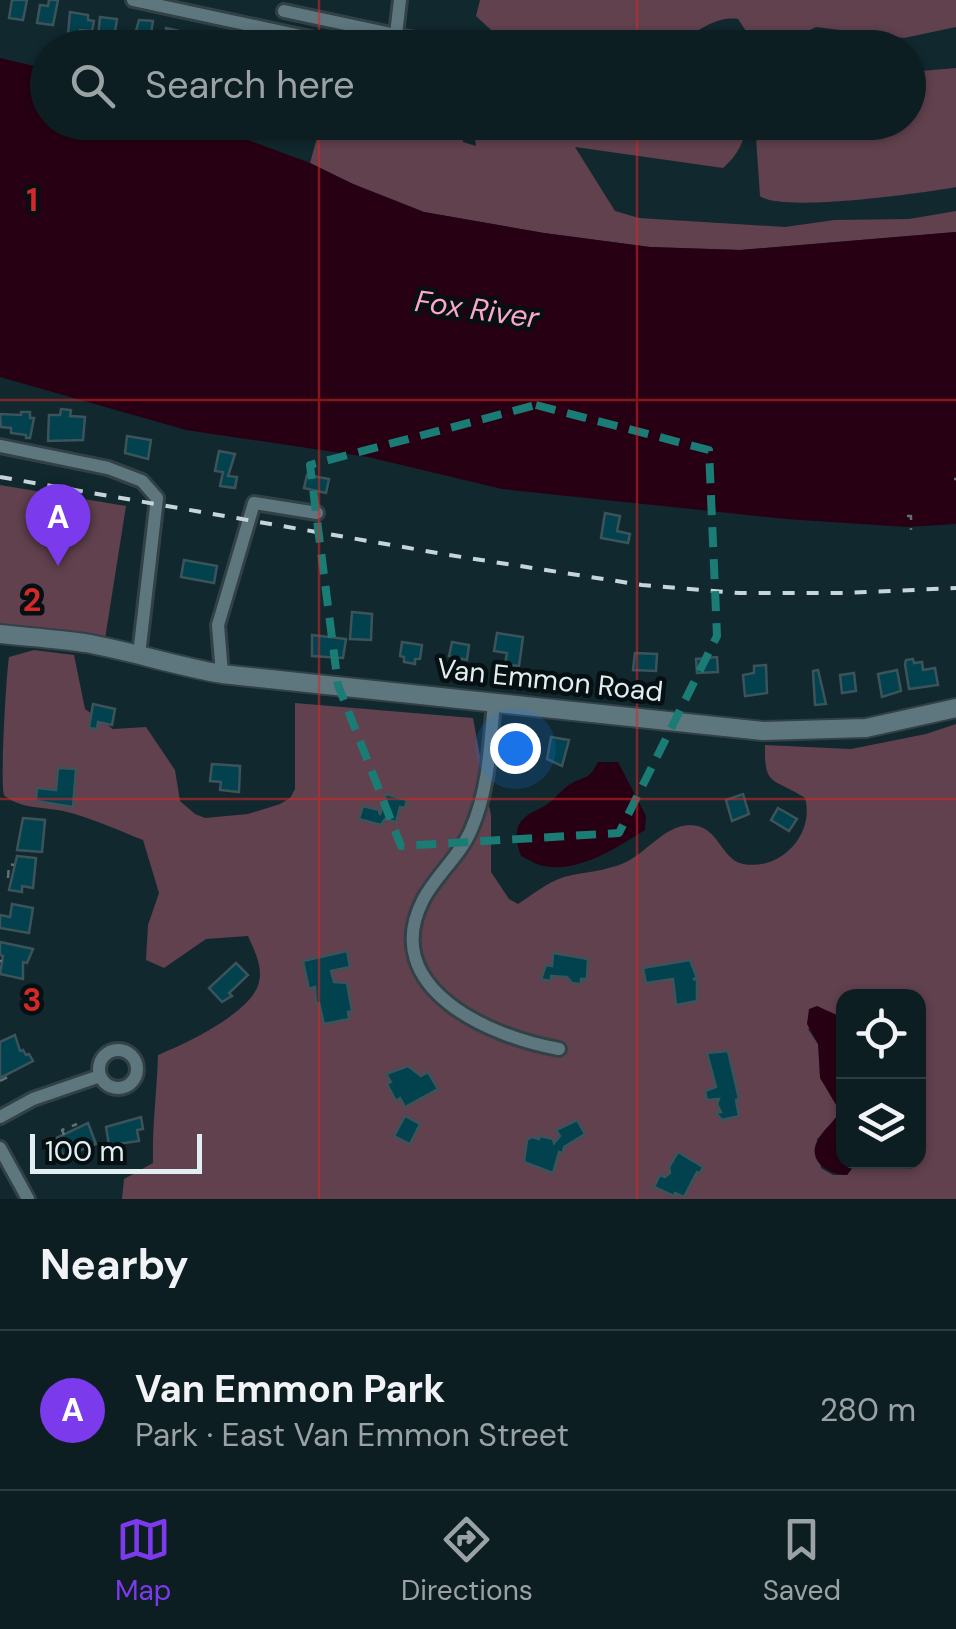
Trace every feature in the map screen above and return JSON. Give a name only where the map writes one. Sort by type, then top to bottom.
[{"type":"street","points":[[133,0],[272,30]]},
{"type":"street","points":[[396,30],[400,0]]},
{"type":"street","points":[[284,11],[377,30]]},
{"type":"street","points":[[0,446],[108,468],[142,481],[157,498],[140,655]]},
{"type":"street","points":[[222,674],[218,624],[254,503],[317,513]]},
{"type":"street","name":"Van Emmon Road","points":[[0,634],[84,643],[222,674],[787,732],[866,728],[956,708]]},
{"type":"street","points":[[494,702],[482,802],[469,835],[424,899],[414,924],[412,944],[418,970],[442,998],[483,1026],[526,1044],[559,1050]]},
{"type":"street","points":[[0,1117],[33,1099],[100,1076]]},
{"type":"street","points":[[0,1148],[28,1199]]},
{"type":"path","points":[[907,516],[911,516],[911,530]]},
{"type":"path","points":[[8,878],[9,864],[14,865]]},
{"type":"path","points":[[0,1081],[8,1077]]},
{"type":"path","points":[[64,1135],[62,1130],[76,1124]]},
{"type":"highlighted area","points":[[536,405],[709,450],[717,636],[619,833],[401,846],[338,685],[310,465]]},
{"type":"shaded area","points":[[480,0],[956,0],[956,27],[926,33],[926,30],[816,27],[745,30],[738,19],[714,22],[698,30],[492,30],[476,16]]},
{"type":"shaded area","points":[[956,68],[956,187],[822,202],[773,201],[760,196],[756,140],[926,140],[926,71]]},
{"type":"shaded area","points":[[316,140],[463,140],[476,146],[475,140],[742,140],[723,168],[575,147],[615,211],[639,218],[785,227],[834,220],[909,219],[956,211],[956,232],[740,250],[650,247],[424,212],[310,163]]},
{"type":"shaded area","points":[[0,485],[126,506],[105,639],[0,625]]},
{"type":"shaded area","points":[[34,650],[74,655],[85,709],[113,729],[146,727],[175,770],[180,801],[205,818],[248,814],[290,798],[295,789],[295,703],[473,718],[491,816],[491,872],[509,899],[518,904],[558,879],[624,863],[663,835],[690,825],[707,830],[735,861],[757,865],[770,862],[782,856],[800,837],[807,811],[805,798],[769,775],[765,745],[851,749],[956,724],[956,1199],[122,1199],[124,1179],[153,1163],[158,1055],[216,1026],[244,1005],[259,982],[259,964],[248,936],[206,939],[164,968],[146,960],[148,925],[159,893],[143,840],[83,817],[24,805],[4,795],[9,657]]},
{"type":"water","name":"Fox River","points":[[0,58],[30,65],[30,140],[248,140],[424,212],[650,247],[740,250],[956,232],[956,524],[907,527],[786,519],[502,489],[368,457],[186,430],[0,377]]},
{"type":"water","points":[[598,762],[618,762],[646,816],[645,830],[597,857],[570,866],[541,865],[521,856],[517,831],[522,820],[588,776]]},
{"type":"water","points":[[817,1006],[836,1015],[836,1104],[820,1078],[818,1044],[807,1024],[809,1009]]},
{"type":"water","points":[[836,1116],[836,1169],[852,1169],[847,1175],[826,1169],[816,1159],[819,1138]]},
{"type":"building","points":[[12,0],[27,0],[23,20],[9,18]]},
{"type":"building","points":[[49,0],[58,0],[53,25],[37,23],[40,5],[48,6]]},
{"type":"building","points":[[70,12],[88,15],[88,20],[94,21],[92,30],[68,30]]},
{"type":"building","points":[[100,17],[117,19],[115,30],[99,30]]},
{"type":"building","points":[[139,20],[153,21],[152,30],[136,30]]},
{"type":"building","points":[[61,409],[71,410],[70,416],[85,417],[83,440],[48,441],[49,415],[60,415]]},
{"type":"building","points":[[30,412],[30,418],[34,418],[30,438],[1,427],[0,414]]},
{"type":"building","points":[[127,436],[151,440],[148,459],[125,453]]},
{"type":"building","points":[[219,451],[235,454],[228,476],[237,477],[235,488],[220,486],[223,472],[215,471]]},
{"type":"building","points":[[307,475],[329,479],[326,493],[304,488]]},
{"type":"building","points":[[605,513],[620,516],[617,531],[630,534],[628,543],[601,538]]},
{"type":"building","points":[[184,560],[217,566],[214,583],[181,577]]},
{"type":"building","points":[[352,612],[372,614],[371,640],[350,639]]},
{"type":"building","points":[[497,633],[523,637],[519,666],[505,664],[507,653],[494,651]]},
{"type":"building","points":[[312,635],[346,639],[343,658],[312,656]]},
{"type":"building","points":[[402,642],[422,645],[415,664],[404,662],[400,656]]},
{"type":"building","points":[[452,642],[469,645],[467,660],[449,656]]},
{"type":"building","points":[[635,653],[657,654],[656,671],[633,670]]},
{"type":"building","points":[[717,657],[718,672],[697,673],[696,659]]},
{"type":"building","points":[[913,659],[914,663],[922,662],[923,670],[935,668],[938,685],[909,689],[905,664]]},
{"type":"building","points":[[766,665],[767,693],[745,696],[743,675],[754,673],[754,666]]},
{"type":"building","points":[[818,670],[826,704],[815,705],[813,671]]},
{"type":"building","points":[[897,670],[901,691],[882,697],[878,674]]},
{"type":"building","points":[[854,673],[856,691],[842,693],[840,675]]},
{"type":"building","points":[[93,704],[115,709],[112,725],[98,722],[97,729],[89,728]]},
{"type":"building","points":[[551,737],[569,740],[562,766],[547,759]]},
{"type":"building","points":[[212,764],[240,766],[239,792],[220,790],[221,782],[210,781]]},
{"type":"building","points":[[58,768],[76,769],[73,807],[36,801],[37,788],[56,790]]},
{"type":"building","points":[[386,794],[407,800],[405,808],[400,807],[396,822],[385,819],[381,825],[359,819],[363,806],[379,810],[380,815]]},
{"type":"building","points":[[743,794],[749,814],[732,821],[726,800]]},
{"type":"building","points":[[778,808],[797,819],[789,831],[771,820]]},
{"type":"building","points":[[23,818],[45,820],[42,852],[17,850]]},
{"type":"building","points":[[17,856],[36,858],[33,888],[22,886],[22,892],[9,890]]},
{"type":"building","points":[[12,904],[33,908],[29,933],[0,928],[0,915],[10,917]]},
{"type":"building","points":[[0,942],[33,949],[27,963],[23,962],[23,979],[0,974]]},
{"type":"building","points":[[347,951],[350,967],[331,971],[334,982],[347,983],[352,1011],[348,1012],[349,1019],[324,1024],[319,1003],[316,1004],[315,987],[309,989],[303,961]]},
{"type":"building","points":[[553,953],[588,959],[587,979],[581,979],[581,984],[572,983],[567,977],[541,979],[546,965],[552,966]]},
{"type":"building","points":[[690,960],[697,978],[693,979],[697,980],[697,1001],[676,1005],[673,979],[646,983],[643,968]]},
{"type":"building","points":[[236,963],[248,975],[229,993],[232,996],[222,1002],[209,988]]},
{"type":"building","points":[[15,1035],[20,1051],[29,1054],[33,1061],[0,1078],[0,1042]]},
{"type":"building","points":[[728,1051],[739,1116],[722,1120],[716,1113],[721,1112],[719,1099],[707,1100],[705,1091],[716,1087],[707,1053]]},
{"type":"building","points":[[408,1066],[421,1076],[428,1072],[438,1089],[405,1107],[400,1098],[396,1101],[386,1074]]},
{"type":"building","points":[[405,1116],[420,1124],[410,1144],[394,1136]]},
{"type":"building","points":[[141,1117],[139,1141],[109,1145],[106,1127]]},
{"type":"building","points":[[577,1120],[585,1134],[564,1147],[563,1153],[559,1152],[553,1173],[524,1162],[527,1140],[540,1136],[553,1139],[554,1143],[560,1136],[556,1130]]},
{"type":"building","points":[[88,1123],[96,1144],[64,1157],[56,1138]]},
{"type":"building","points":[[678,1152],[703,1167],[684,1197],[654,1187],[660,1175],[670,1173],[669,1167]]},
{"type":"railway","points":[[0,477],[642,585],[739,593],[956,588]]},
{"type":"place","name":"Van Emmon Park","points":[[58,566]]}]
